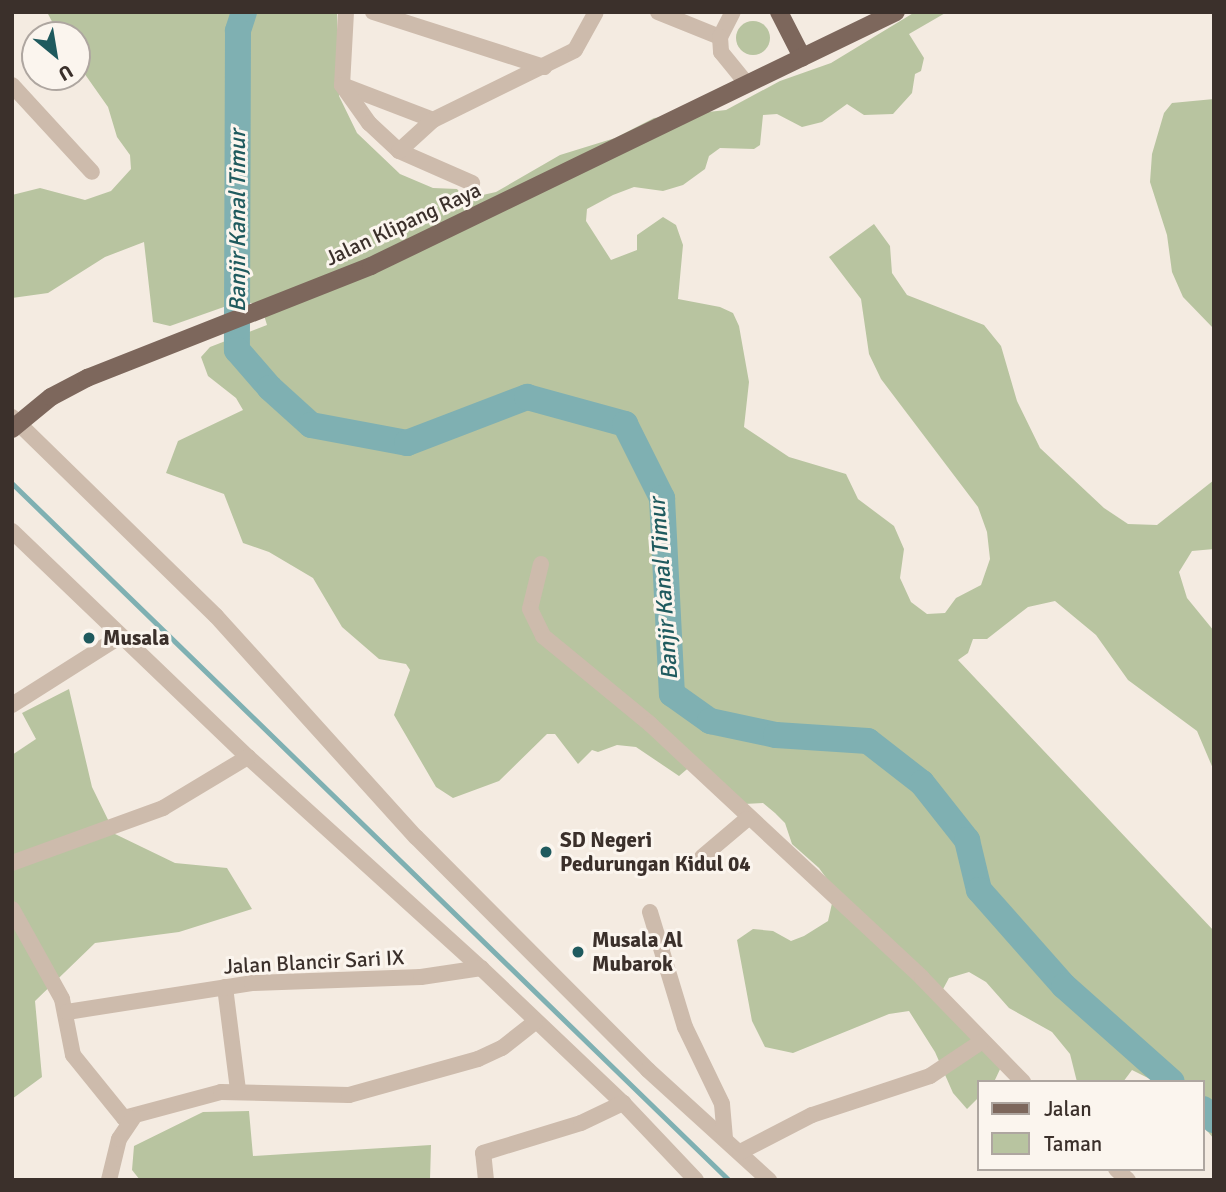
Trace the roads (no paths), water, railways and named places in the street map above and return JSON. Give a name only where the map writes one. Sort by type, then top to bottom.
[{"type":"main road","points":[[779,12],[802,57]]},
{"type":"main road","name":"Jalan Klipang Raya","points":[[15,423],[51,397],[86,378],[383,260],[896,12]]},
{"type":"street","points":[[346,12],[342,84],[369,123],[399,151],[472,183]]},
{"type":"street","points":[[373,12],[544,67]]},
{"type":"street","points":[[399,151],[433,120],[544,67],[580,46],[596,12]]},
{"type":"street","points":[[658,12],[720,37]]},
{"type":"street","points":[[733,12],[720,37],[721,52],[747,84]]},
{"type":"street","points":[[342,84],[433,120]]},
{"type":"street","points":[[12,85],[92,172]]},
{"type":"street","points":[[15,423],[216,616],[416,837],[648,1070],[769,1180]]},
{"type":"street","points":[[12,531],[119,637],[481,968],[623,1103],[696,1180]]},
{"type":"street","points":[[541,564],[530,609],[543,636],[650,724],[747,819],[922,978],[981,1042],[1021,1080]]},
{"type":"street","points":[[12,705],[119,637]]},
{"type":"street","points":[[12,863],[163,808],[248,757]]},
{"type":"street","points":[[702,856],[747,819]]},
{"type":"street","points":[[12,909],[67,1012],[73,1055],[115,1111],[133,1118],[238,1090],[349,1095],[478,1059],[502,1048],[535,1021]]},
{"type":"street","points":[[650,912],[685,1027],[722,1104],[724,1138]]},
{"type":"street","name":"Jalan Blancir Sari IX","points":[[67,1012],[225,987],[421,977],[481,968]]},
{"type":"street","points":[[225,987],[238,1090]]},
{"type":"street","points":[[740,1152],[812,1115],[930,1076],[981,1042]]},
{"type":"street","points":[[486,1180],[482,1154],[581,1124],[623,1103]]},
{"type":"street","points":[[109,1180],[119,1139],[133,1118]]},
{"type":"waterway","name":"Banjir Kanal Timur","points":[[244,12],[238,31],[237,350],[270,388],[311,425],[407,443],[527,397],[625,424],[662,498],[672,694],[710,721],[776,735],[868,741],[922,783],[967,840],[979,890],[1064,986],[1170,1080]]},
{"type":"waterway","points":[[12,483],[729,1180]]},
{"type":"waterway","name":"Banjir Kanal Timur","points":[[1205,1111],[1214,1120]]},
{"type":"place","name":"Musala","points":[[89,638]]},
{"type":"place","name":"SD Negeri Pedurungan Kidul 04","points":[[546,852]]},
{"type":"place","name":"Musala Al Mubarok","points":[[578,952]]}]
